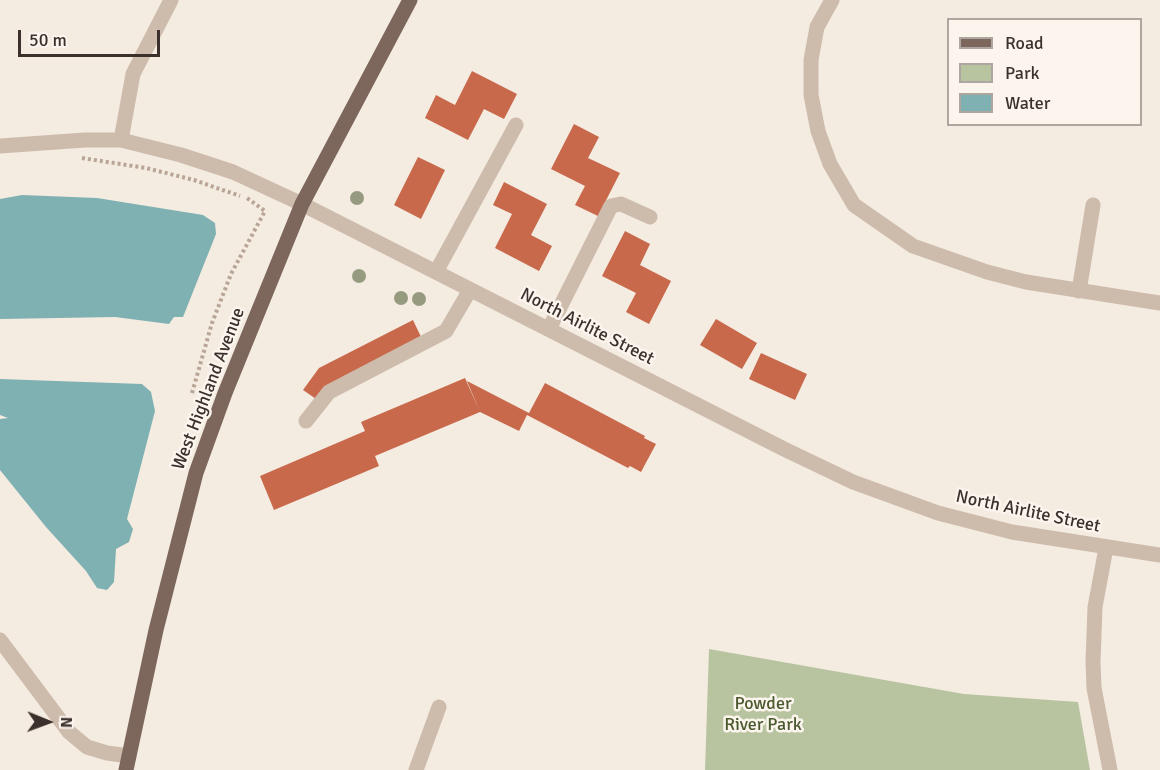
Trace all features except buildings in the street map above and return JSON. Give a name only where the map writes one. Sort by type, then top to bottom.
[{"type":"main road","name":"West Highland Avenue","points":[[128,763],[156,630],[196,473],[225,393],[302,204],[410,0]]},
{"type":"street","points":[[121,140],[134,74],[171,0]]},
{"type":"street","points":[[832,0],[817,27],[811,60],[810,95],[818,131],[830,164],[854,205],[913,246],[938,256],[1026,282],[1160,303]]},
{"type":"street","points":[[436,272],[516,125]]},
{"type":"street","name":"North Airlite Street","points":[[0,146],[121,140],[181,154],[233,172],[302,204],[853,482],[938,513],[1012,532],[1160,555]]},
{"type":"street","points":[[549,329],[611,206],[621,204],[650,217]]},
{"type":"street","points":[[1078,291],[1093,205]]},
{"type":"street","points":[[306,421],[329,392],[446,331],[470,290]]},
{"type":"street","points":[[1106,548],[1095,608],[1093,662],[1094,688],[1110,770]]},
{"type":"street","points":[[0,640],[69,732],[87,747],[128,763]]},
{"type":"street","points":[[416,770],[439,707]]},
{"type":"path","points":[[70,159],[82,158],[146,168],[194,180],[248,198],[265,211],[231,273],[212,323],[192,393]]},
{"type":"green space","name":"Powder River Park","points":[[709,649],[964,694],[1078,702],[1090,770],[705,770]]},
{"type":"water","points":[[22,195],[97,198],[203,215],[215,223],[216,234],[183,317],[174,317],[169,324],[115,317],[0,319],[0,199]]},
{"type":"water","points":[[0,379],[142,384],[151,392],[155,411],[127,519],[133,529],[129,542],[116,549],[114,582],[107,590],[97,588],[86,571],[46,527],[0,470],[0,419],[8,418],[0,415]]}]
